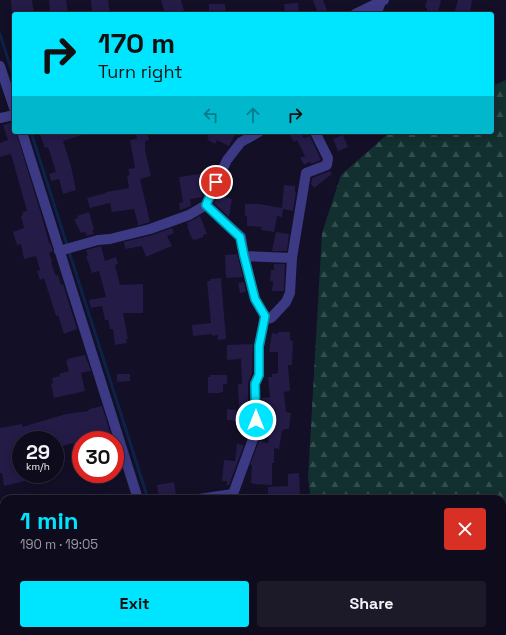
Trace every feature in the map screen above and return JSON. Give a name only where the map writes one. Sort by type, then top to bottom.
[{"type":"street","points":[[359,12],[383,1]]},
{"type":"street","points":[[377,12],[383,1]]},
{"type":"street","points":[[0,66],[12,102]]},
{"type":"street","points":[[0,118],[12,115]]},
{"type":"street","points":[[23,134],[65,250],[137,495]]},
{"type":"street","points":[[65,250],[98,240],[110,239],[150,229],[189,215],[206,205],[227,160],[242,142],[256,134]]},
{"type":"street","points":[[264,320],[271,318],[286,302],[290,293],[292,258],[306,173],[327,165],[328,158],[316,134]]},
{"type":"street","points":[[206,205],[240,237],[255,299],[265,316],[259,346],[259,375],[255,384],[255,428],[253,440],[234,495]]},
{"type":"street","points":[[244,256],[292,258]]},
{"type":"green space","points":[[506,80],[506,495],[310,495],[308,478],[322,233],[341,175],[388,134],[494,134],[494,85]]},
{"type":"building","points":[[11,0],[32,0],[34,12],[12,12],[12,14]]},
{"type":"building","points":[[49,0],[66,0],[68,12],[50,12]]},
{"type":"building","points":[[91,0],[108,0],[110,12],[92,12]]},
{"type":"building","points":[[161,0],[181,0],[184,12],[164,12]]},
{"type":"building","points":[[313,0],[323,0],[327,10],[317,12]]},
{"type":"building","points":[[427,0],[441,0],[438,12],[427,11],[427,8],[425,7]]},
{"type":"building","points":[[458,0],[472,0],[470,12],[455,11]]},
{"type":"building","points":[[298,3],[299,12],[285,12],[284,4]]},
{"type":"building","points":[[209,4],[225,4],[226,12],[209,12]]},
{"type":"building","points":[[12,122],[12,134],[17,134],[49,243],[53,251],[49,253],[51,262],[56,276],[58,275],[61,285],[63,284],[77,329],[64,334],[58,315],[56,316],[44,278],[40,280],[37,271],[40,270],[36,256],[24,259],[21,244],[17,245],[13,232],[24,228],[21,216],[23,215],[22,212],[27,211],[11,154],[0,157],[0,143],[8,140],[3,125]]},
{"type":"building","points":[[40,134],[85,134],[63,141],[71,166],[76,190],[63,194],[59,179],[51,181],[49,174],[56,172],[48,147],[45,148]]},
{"type":"building","points":[[136,134],[148,134],[149,140],[145,141],[145,150],[151,176],[140,179],[150,222],[137,226],[138,224],[134,209],[112,212],[110,203],[90,208],[87,198],[106,192],[129,188],[127,176],[130,175],[128,169],[135,168],[130,140],[137,139]]},
{"type":"building","points":[[209,134],[235,135],[229,146],[217,140],[215,144],[207,138]]},
{"type":"building","points":[[289,134],[306,134],[302,136],[304,138],[310,136],[321,160],[304,165],[300,158],[305,156],[297,140],[294,142]]},
{"type":"building","points":[[343,135],[348,147],[338,151],[333,139]]},
{"type":"building","points":[[330,171],[332,174],[314,188],[311,184],[312,178]]},
{"type":"building","points":[[200,174],[202,197],[190,199],[191,206],[180,210],[179,203],[183,202],[179,177]]},
{"type":"building","points":[[284,185],[295,186],[296,192],[293,211],[283,209],[282,217],[277,216],[274,232],[261,230],[262,227],[247,226],[245,204],[259,204],[282,208]]},
{"type":"building","points":[[218,195],[232,199],[229,217],[214,203]]},
{"type":"building","points":[[89,212],[94,234],[87,236],[85,232],[81,233],[74,219],[78,218],[77,216]]},
{"type":"building","points":[[200,216],[207,234],[195,240],[192,239],[187,223]]},
{"type":"building","points":[[172,228],[174,233],[167,236],[172,246],[146,257],[142,246],[125,249],[124,242]]},
{"type":"building","points":[[276,232],[289,234],[287,251],[272,251]]},
{"type":"building","points":[[101,246],[105,261],[116,257],[118,264],[115,265],[120,285],[143,284],[143,313],[123,313],[128,339],[126,339],[127,343],[115,345],[113,329],[110,329],[108,320],[105,320],[102,306],[91,308],[89,300],[106,297],[99,271],[92,273],[86,256],[88,255],[86,250]]},
{"type":"building","points":[[237,254],[243,277],[226,278],[225,255]]},
{"type":"building","points":[[274,264],[285,264],[284,291],[272,291],[273,281],[270,281],[271,270],[274,270]]},
{"type":"building","points":[[221,278],[226,339],[218,340],[218,335],[212,336],[212,334],[193,336],[192,325],[211,323],[207,281],[210,281],[210,279]]},
{"type":"building","points":[[244,282],[246,292],[240,293],[238,283]]},
{"type":"building","points":[[278,332],[290,332],[290,340],[293,341],[292,365],[288,365],[290,391],[284,392],[286,412],[291,413],[289,429],[284,429],[284,431],[282,430],[279,449],[274,448],[272,485],[253,484],[251,483],[252,465],[250,465],[259,441],[268,443],[272,406],[262,406],[262,398],[270,397],[268,377],[272,377],[272,374],[278,373],[278,352],[269,352],[272,333],[278,334]]},
{"type":"building","points":[[253,344],[252,373],[248,383],[248,410],[239,410],[238,384],[242,384],[241,359],[227,360],[227,345]]},
{"type":"building","points":[[85,355],[91,371],[81,373],[85,391],[54,398],[51,384],[53,383],[52,378],[69,371],[66,361],[68,360],[67,359]]},
{"type":"building","points":[[117,374],[130,374],[130,381],[117,382]]},
{"type":"building","points":[[210,375],[227,375],[227,384],[223,384],[223,392],[208,393],[208,377],[210,377]]},
{"type":"building","points":[[102,406],[110,431],[72,431],[72,443],[64,446],[64,431],[12,431],[12,483],[17,483],[4,486],[2,473],[0,473],[0,428],[22,424],[22,427],[66,414],[88,411],[89,409]]},
{"type":"building","points":[[227,409],[237,410],[236,421],[227,420]]},
{"type":"building","points":[[237,444],[244,445],[229,485],[227,485],[227,481],[222,481],[224,460],[235,461]]},
{"type":"building","points":[[299,473],[300,494],[268,495],[268,487],[288,486],[288,474]]},
{"type":"building","points":[[174,482],[176,495],[158,495],[157,485]]},
{"type":"waterway","points":[[0,34],[12,72]]},
{"type":"waterway","points":[[32,134],[147,495]]},
{"type":"route","points":[[216,182],[206,205],[240,237],[255,299],[265,316],[259,346],[259,375],[255,384],[256,420]]}]
